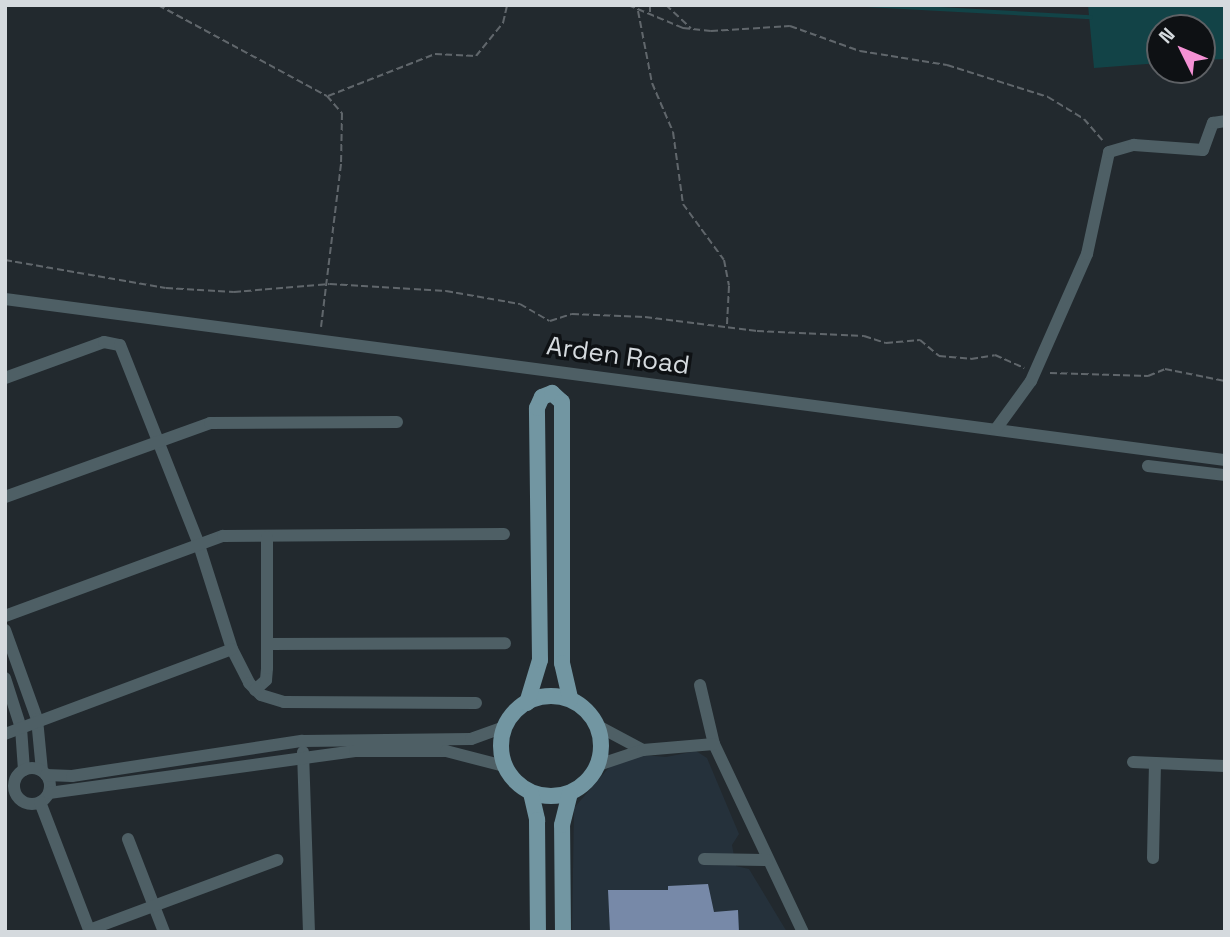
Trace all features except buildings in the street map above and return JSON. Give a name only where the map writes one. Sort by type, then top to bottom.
[{"type":"main road","points":[[527,703],[551,695],[570,699],[587,710],[598,726],[602,746],[598,765],[587,782],[570,793],[551,797],[531,793],[515,783],[504,766],[500,747],[504,727],[527,703],[540,660],[537,408],[542,397],[552,393],[562,402],[562,663],[570,699]]},
{"type":"main road","points":[[531,793],[537,820],[538,932]]},
{"type":"main road","points":[[563,932],[562,825],[570,793]]},
{"type":"street","points":[[996,429],[1035,373],[1087,254],[1109,152],[1134,145],[1203,150],[1213,123],[1225,121]]},
{"type":"street","name":"Arden Road","points":[[5,299],[1225,460]]},
{"type":"street","points":[[5,378],[116,341],[124,353],[155,443],[199,545],[232,649],[255,690],[284,702],[476,703]]},
{"type":"street","points":[[5,497],[211,423],[397,422]]},
{"type":"street","points":[[1148,466],[1225,475]]},
{"type":"street","points":[[5,616],[223,536],[504,534]]},
{"type":"street","points":[[255,690],[266,680],[267,537]]},
{"type":"street","points":[[5,629],[37,723],[45,797],[89,931],[277,860]]},
{"type":"street","points":[[268,644],[505,643]]},
{"type":"street","points":[[5,734],[232,649]]},
{"type":"street","points":[[5,678],[21,728],[24,770],[10,792],[23,801],[355,751],[446,751],[504,766]]},
{"type":"street","points":[[700,685],[714,744],[803,932]]},
{"type":"street","points":[[598,726],[643,750]]},
{"type":"street","points":[[24,770],[72,776],[302,741],[471,739],[504,727]]},
{"type":"street","points":[[302,741],[309,932]]},
{"type":"street","points":[[598,765],[643,750],[714,744]]},
{"type":"street","points":[[1133,762],[1225,766]]},
{"type":"street","points":[[1153,858],[1155,763]]},
{"type":"street","points":[[128,839],[164,932]]},
{"type":"street","points":[[704,859],[767,860]]},
{"type":"path","points":[[159,5],[327,96],[342,113],[344,124],[320,340]]},
{"type":"path","points":[[327,96],[435,54],[476,56],[503,23],[507,5]]},
{"type":"path","points":[[628,5],[650,16],[691,29],[790,26],[860,51],[927,60],[1026,87],[1084,119],[1109,152]]},
{"type":"path","points":[[650,5],[650,16]]},
{"type":"path","points":[[666,5],[691,29]]},
{"type":"path","points":[[638,10],[652,83],[673,132],[683,204],[724,260],[729,286],[727,325]]},
{"type":"path","points":[[5,260],[166,288],[234,292],[325,286],[446,291],[520,304],[550,321],[584,315],[864,336],[887,343],[920,340],[939,356],[971,359],[995,355],[1035,373],[1149,376],[1165,369],[1225,381]]},
{"type":"shaded area","points":[[696,751],[707,758],[739,834],[732,845],[736,866],[749,869],[787,932],[572,932],[574,808],[612,764],[631,754],[666,757]]},
{"type":"water","points":[[1088,5],[1225,5],[1225,59],[1216,59],[1216,14],[1146,14],[1146,64],[1094,68]]},
{"type":"waterway","points":[[866,5],[1091,17]]}]
